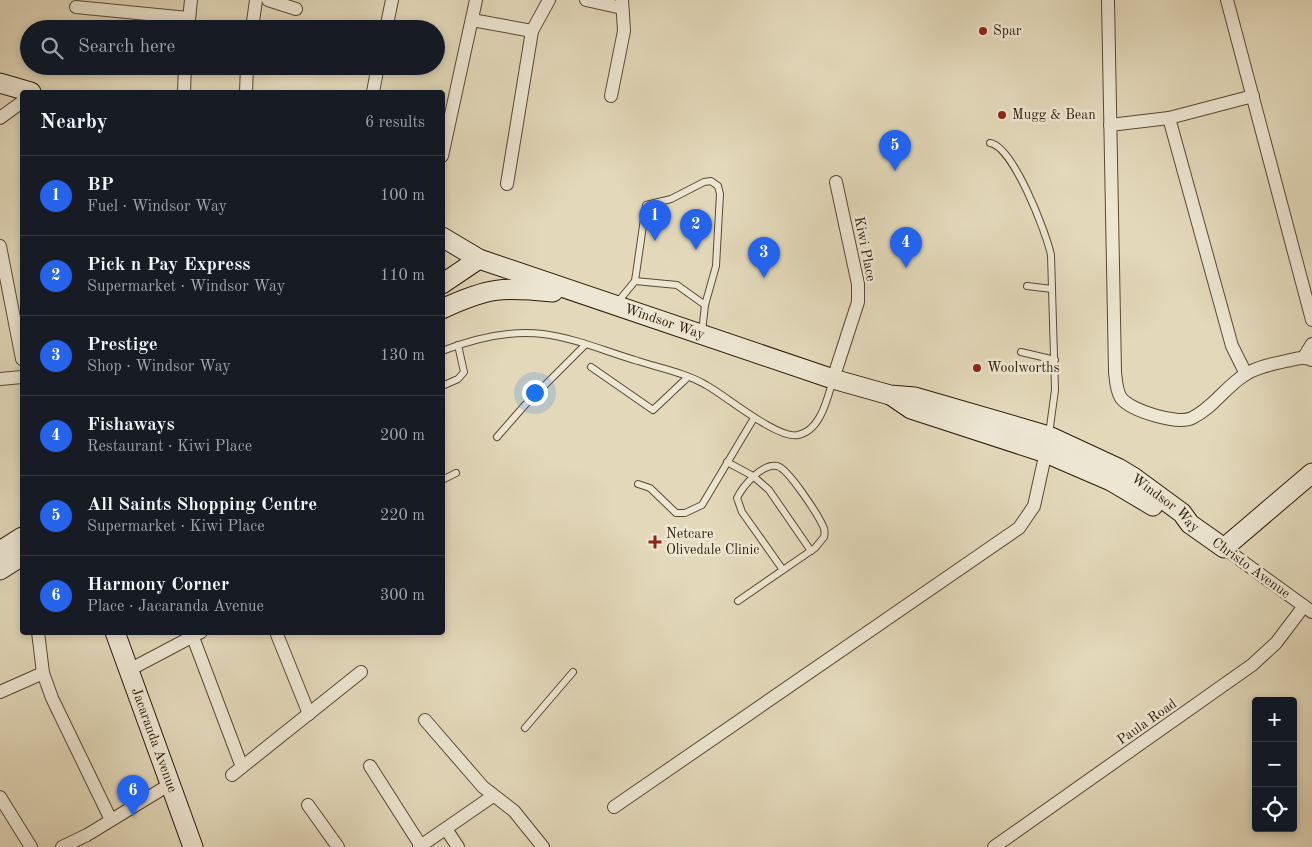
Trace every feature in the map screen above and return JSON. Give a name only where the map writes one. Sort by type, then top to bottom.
[{"type":"street","points":[[188,20],[191,0]]},
{"type":"street","points":[[253,20],[256,0]]},
{"type":"street","points":[[268,0],[296,9]]},
{"type":"street","points":[[388,20],[392,0]]},
{"type":"street","points":[[445,142],[476,0]]},
{"type":"street","points":[[507,184],[532,31],[549,0]]},
{"type":"street","points":[[586,0],[622,4],[624,31],[611,96]]},
{"type":"street","points":[[1108,0],[1115,372],[1118,391],[1122,400],[1135,408],[1175,421],[1184,421],[1200,414],[1246,374],[1271,364],[1308,358],[1312,344]]},
{"type":"street","points":[[1227,0],[1312,320]]},
{"type":"street","points":[[76,7],[167,20]]},
{"type":"street","points":[[472,20],[532,31]]},
{"type":"street","points":[[184,90],[185,75]]},
{"type":"street","points":[[246,90],[247,75]]},
{"type":"street","points":[[373,90],[376,75]]},
{"type":"street","points":[[0,83],[23,90]]},
{"type":"street","points":[[0,93],[20,100]]},
{"type":"street","points":[[1110,125],[1169,118],[1253,96]]},
{"type":"street","points":[[0,118],[20,103]]},
{"type":"street","points":[[1169,118],[1232,346],[1246,374]]},
{"type":"street","name":"Kiwi Place","points":[[833,379],[858,302],[858,284],[836,182]]},
{"type":"street","name":"Windsor Way","points":[[445,239],[479,259],[833,379],[890,395],[911,409],[938,419],[1048,444],[1178,522],[1190,524]]},
{"type":"street","points":[[0,246],[20,349]]},
{"type":"street","points":[[445,282],[479,259]]},
{"type":"street","points":[[445,308],[470,296],[504,288],[584,295]]},
{"type":"street","points":[[0,379],[20,377]]},
{"type":"street","points":[[614,807],[1019,528],[1034,506],[1048,444]]},
{"type":"street","points":[[1224,548],[1312,473]]},
{"type":"street","name":"Christo Avenue","points":[[1190,524],[1308,609]]},
{"type":"street","points":[[12,559],[20,541]]},
{"type":"street","name":"Paula Road","points":[[994,847],[1252,665],[1308,609]]},
{"type":"street","points":[[38,635],[43,673],[52,698],[111,820]]},
{"type":"street","name":"Jacaranda Avenue","points":[[116,635],[172,784],[193,847]]},
{"type":"street","points":[[128,670],[193,635]]},
{"type":"street","points":[[195,635],[237,771],[361,672]]},
{"type":"street","points":[[277,635],[309,714]]},
{"type":"street","points":[[0,692],[43,673]]},
{"type":"street","points":[[425,720],[493,796],[520,818],[543,847]]},
{"type":"street","points":[[370,766],[420,846],[493,796]]},
{"type":"street","points":[[62,847],[172,784]]},
{"type":"street","points":[[0,797],[32,847]]},
{"type":"street","points":[[308,805],[338,847]]},
{"type":"street","points":[[446,829],[458,847]]},
{"type":"lane","points":[[990,143],[995,144],[1003,151],[1040,218],[1051,254],[1055,360],[1054,404],[1048,444]]},
{"type":"lane","points":[[614,306],[634,281],[646,205],[671,199],[704,182],[711,181],[719,189],[716,266],[705,305],[702,334]]},
{"type":"lane","points":[[634,281],[677,285],[705,305]]},
{"type":"lane","points":[[1027,286],[1052,289]]},
{"type":"lane","points":[[445,350],[458,345],[518,333],[542,334],[585,345],[688,377],[718,392],[754,418],[790,436],[805,433],[822,411],[833,379]]},
{"type":"lane","points":[[445,385],[458,379],[464,372],[458,345]]},
{"type":"lane","points":[[497,437],[525,405],[585,345]]},
{"type":"lane","points":[[1020,352],[1055,360]]},
{"type":"lane","points":[[591,367],[653,410],[688,377]]},
{"type":"lane","points":[[638,484],[650,488],[676,513],[685,513],[702,505],[754,418]]},
{"type":"lane","points":[[727,462],[753,476],[769,490],[811,551]]},
{"type":"lane","points":[[738,601],[811,551],[824,537],[824,527],[785,471],[780,466],[774,466],[753,476],[736,498],[738,505],[783,570]]},
{"type":"lane","points":[[445,477],[456,473]]},
{"type":"lane","points":[[525,728],[573,672]]},
{"type":"place","name":"Spar","points":[[983,31]]},
{"type":"place","name":"Mugg & Bean","points":[[1002,115]]},
{"type":"place","name":"All Saints Shopping Centre","points":[[895,171]]},
{"type":"place","name":"BP","points":[[655,241]]},
{"type":"place","name":"Pick n Pay Express","points":[[696,250]]},
{"type":"place","name":"Fishaways","points":[[906,268]]},
{"type":"place","name":"Prestige","points":[[764,278]]},
{"type":"place","name":"Woolworths","points":[[977,368]]},
{"type":"place","name":"Netcare Olivedale Clinic","points":[[655,542]]},
{"type":"place","name":"Harmony Corner","points":[[133,816]]}]
